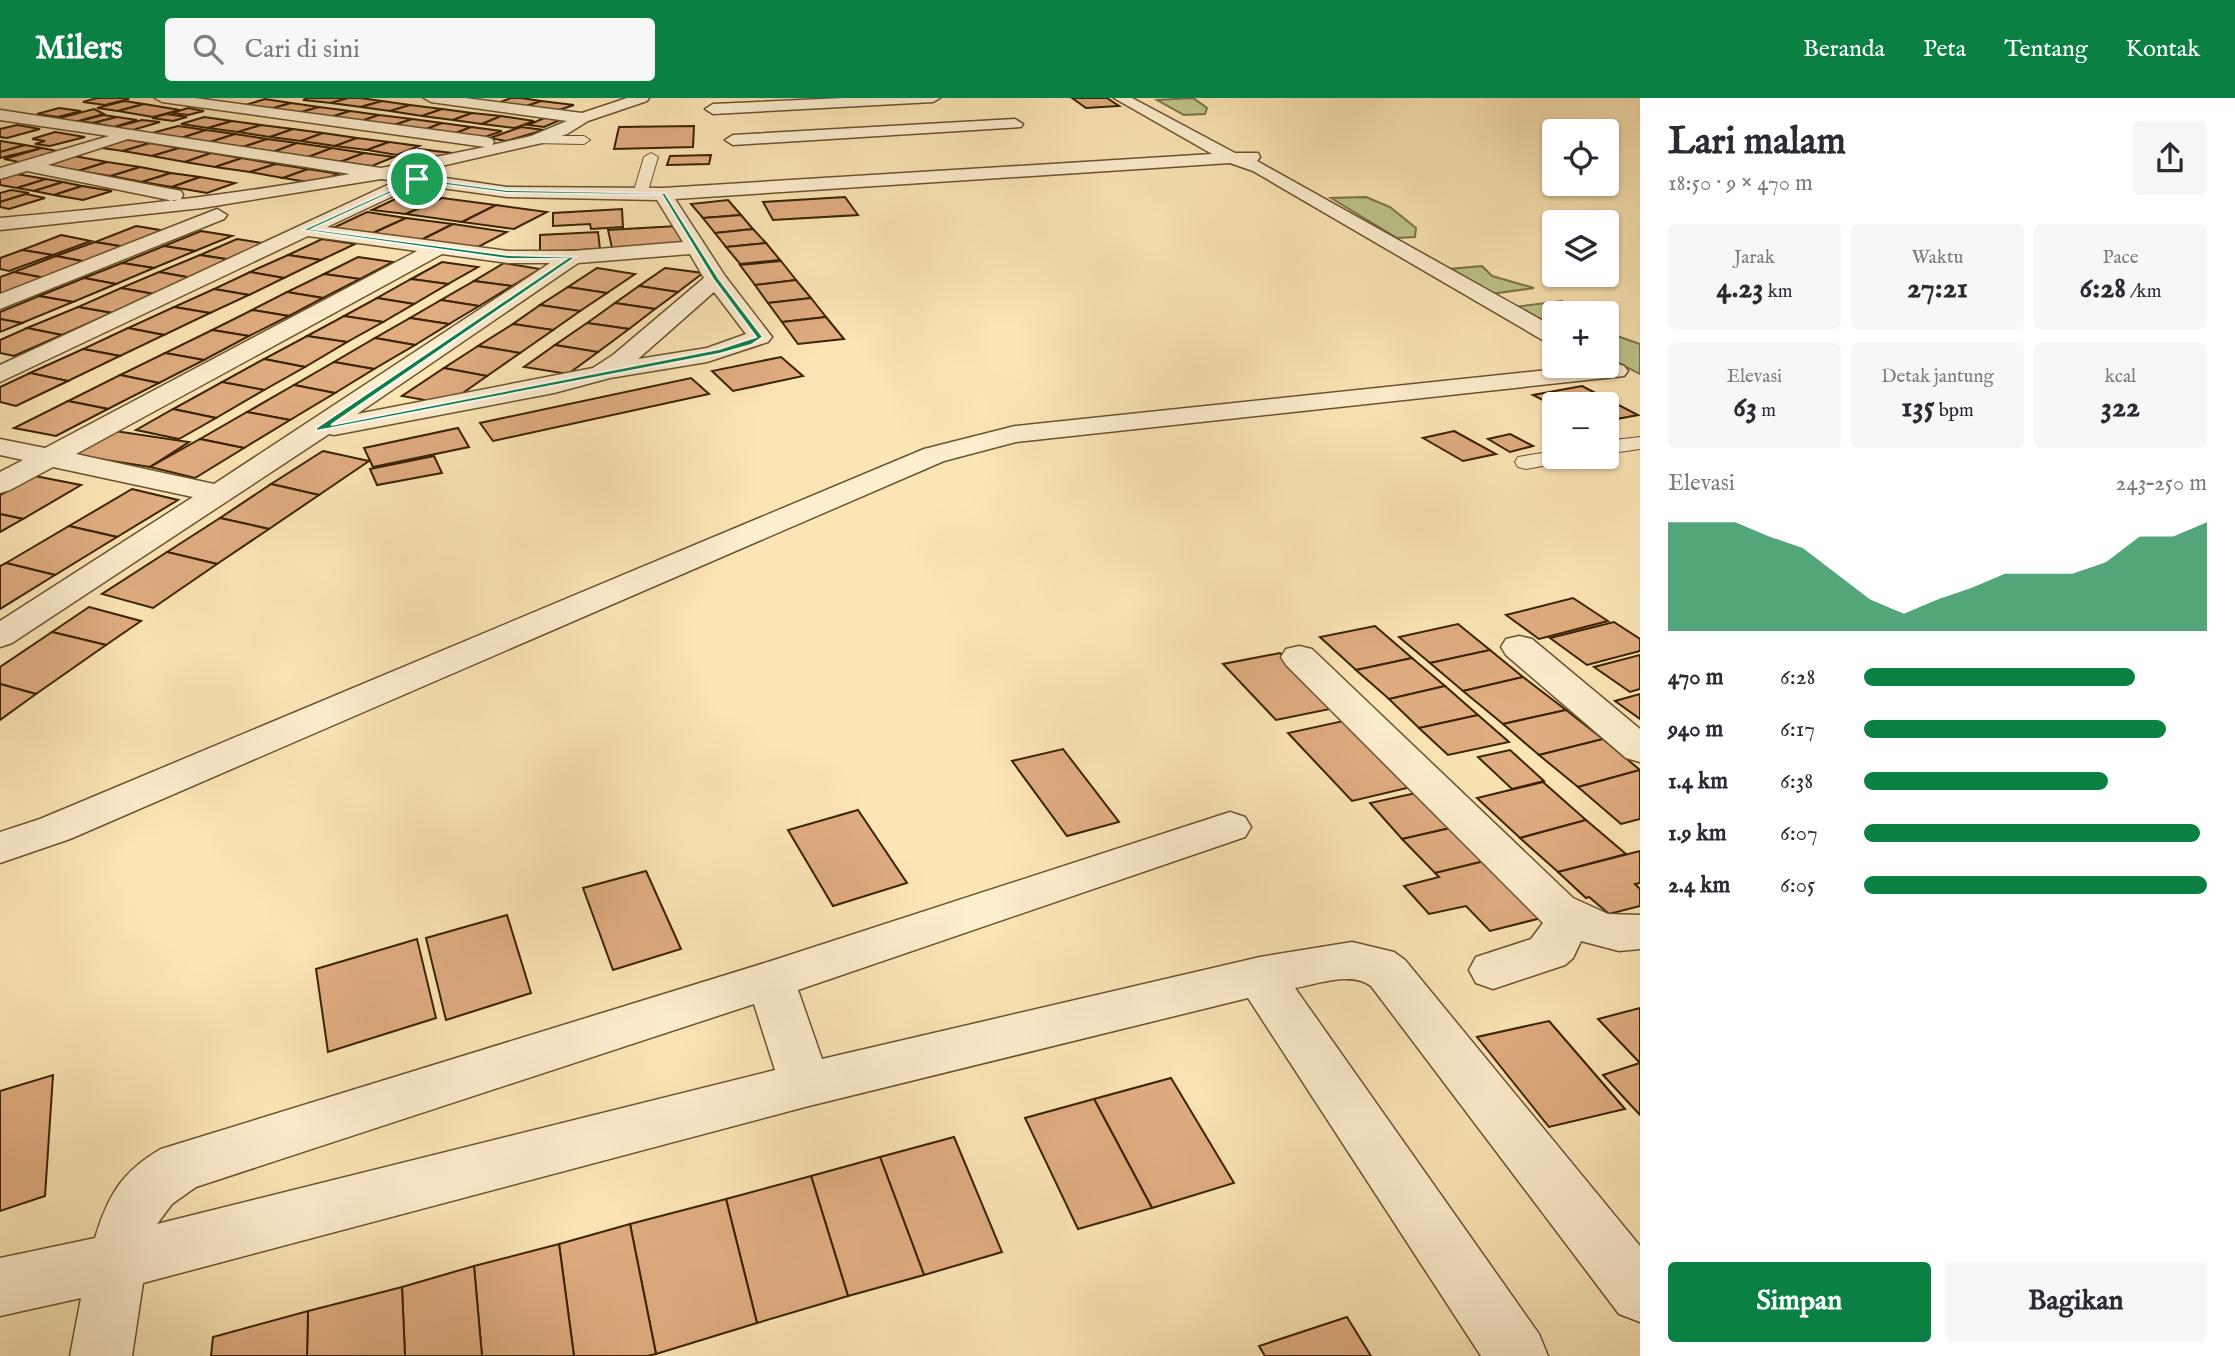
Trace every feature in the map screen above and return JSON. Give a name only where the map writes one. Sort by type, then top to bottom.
[{"type":"street","points":[[162,98],[513,146]]},
{"type":"street","points":[[0,174],[254,98]]},
{"type":"street","points":[[431,98],[583,118]]},
{"type":"street","points":[[0,302],[215,208],[513,146],[561,131],[583,118],[642,98]]},
{"type":"street","points":[[778,185],[733,140],[718,104],[933,98]]},
{"type":"street","points":[[1121,98],[1233,159]]},
{"type":"street","points":[[1148,98],[1542,330]]},
{"type":"street","points":[[733,140],[1020,128],[994,107]]},
{"type":"street","points":[[0,115],[507,192],[663,194],[1233,159],[1256,162]]},
{"type":"street","points":[[1053,155],[1072,170]]},
{"type":"street","points":[[0,162],[215,208],[240,218]]},
{"type":"street","points":[[0,224],[43,226],[215,208],[410,178]]},
{"type":"street","points":[[0,374],[410,178]]},
{"type":"street","points":[[318,429],[719,351],[748,344],[760,337],[716,279],[663,194]]},
{"type":"street","points":[[0,211],[43,226]]},
{"type":"street","points":[[272,224],[508,257],[573,257],[696,247]]},
{"type":"street","points":[[6,239],[43,226]]},
{"type":"street","points":[[0,484],[436,249]]},
{"type":"street","points":[[0,636],[318,429],[573,257]]},
{"type":"street","points":[[602,373],[622,360],[716,279]]},
{"type":"street","points":[[0,848],[55,830],[934,455],[1015,434],[1620,372]]},
{"type":"street","points":[[0,447],[216,494]]},
{"type":"street","points":[[1519,647],[1640,749]]},
{"type":"street","points":[[1299,657],[1557,910],[1569,918],[1618,934],[1640,932]]},
{"type":"street","points":[[102,1356],[117,1262],[135,1202],[156,1180],[180,1167],[771,980],[1230,827]]},
{"type":"street","points":[[1493,970],[1548,952],[1556,945],[1569,918]]},
{"type":"street","points":[[0,1287],[117,1262],[805,1085],[1260,976],[1352,960],[1377,965],[1388,973],[1640,1293]]},
{"type":"street","points":[[1260,976],[1517,1356]]},
{"type":"street","points":[[771,980],[805,1085]]},
{"type":"lane","points":[[536,140],[584,140]]},
{"type":"lane","points":[[640,194],[651,156]]},
{"type":"lane","points":[[1619,447],[1640,443]]},
{"type":"lane","points":[[1526,462],[1542,459]]},
{"type":"green space","points":[[1193,98],[1207,108],[1205,114],[1184,115],[1157,100]]},
{"type":"green space","points":[[1366,197],[1390,207],[1416,228],[1415,237],[1397,238],[1331,198]]},
{"type":"green space","points":[[1482,266],[1492,276],[1534,288],[1491,294],[1448,269]]},
{"type":"green space","points":[[1542,304],[1542,323],[1514,307]]},
{"type":"green space","points":[[1619,337],[1640,344],[1640,374],[1619,363]]},
{"type":"building","points":[[97,98],[129,99],[105,105],[83,102]]},
{"type":"building","points":[[348,98],[331,103],[303,100]]},
{"type":"building","points":[[348,98],[382,101],[361,107],[331,103]]},
{"type":"building","points":[[511,98],[541,101],[524,107],[495,104]]},
{"type":"building","points":[[1072,98],[1107,98],[1119,106],[1086,108]]},
{"type":"building","points":[[265,99],[291,103],[270,109],[242,106]]},
{"type":"building","points":[[124,101],[144,104],[118,111],[97,108]]},
{"type":"building","points":[[382,101],[410,105],[390,111],[361,107]]},
{"type":"building","points":[[541,101],[574,105],[556,111],[524,107]]},
{"type":"building","points":[[291,103],[319,107],[298,113],[270,109]]},
{"type":"building","points":[[144,104],[180,110],[153,117],[118,111]]},
{"type":"building","points":[[410,105],[442,109],[422,116],[390,111]]},
{"type":"building","points":[[319,107],[350,111],[328,118],[298,113]]},
{"type":"building","points":[[59,108],[81,111],[58,117],[37,114]]},
{"type":"building","points":[[188,108],[204,111],[188,115],[172,113]]},
{"type":"building","points":[[94,109],[104,114],[71,123],[52,120]]},
{"type":"building","points":[[442,109],[472,113],[453,120],[422,116]]},
{"type":"building","points":[[350,111],[379,115],[358,122],[328,118]]},
{"type":"building","points":[[472,113],[501,116],[482,124],[453,120]]},
{"type":"building","points":[[166,114],[187,117],[173,121],[152,118]]},
{"type":"building","points":[[103,115],[117,117],[93,123],[80,121]]},
{"type":"building","points":[[379,115],[412,119],[391,126],[358,122]]},
{"type":"building","points":[[501,116],[534,121],[515,128],[482,124]]},
{"type":"building","points":[[549,116],[565,118],[544,127],[528,125]]},
{"type":"building","points":[[117,117],[137,120],[114,127],[93,123]]},
{"type":"building","points":[[204,117],[232,121],[208,128],[181,124]]},
{"type":"building","points":[[412,119],[442,123],[421,131],[391,126]]},
{"type":"building","points":[[142,120],[160,122],[126,132],[108,129]]},
{"type":"building","points":[[232,121],[261,125],[238,132],[208,128]]},
{"type":"building","points":[[442,123],[471,127],[451,135],[421,131]]},
{"type":"building","points":[[17,125],[40,129],[7,138],[0,137],[0,129]]},
{"type":"building","points":[[261,125],[293,129],[270,137],[238,132]]},
{"type":"building","points":[[178,126],[206,130],[181,138],[152,133]]},
{"type":"building","points":[[694,126],[693,147],[614,149],[619,127]]},
{"type":"building","points":[[471,127],[502,131],[482,138],[451,135]]},
{"type":"building","points":[[521,127],[544,130],[506,141],[490,138]]},
{"type":"building","points":[[293,129],[323,133],[301,141],[270,137]]},
{"type":"building","points":[[206,130],[235,134],[210,142],[181,138]]},
{"type":"building","points":[[55,132],[85,137],[50,146],[35,144],[45,141],[32,139]]},
{"type":"building","points":[[323,133],[357,138],[335,146],[301,141]]},
{"type":"building","points":[[235,134],[267,139],[243,147],[210,142]]},
{"type":"building","points":[[357,138],[389,142],[367,150],[335,146]]},
{"type":"building","points":[[122,139],[150,143],[123,151],[95,147]]},
{"type":"building","points":[[267,139],[297,143],[273,152],[243,147]]},
{"type":"building","points":[[1,141],[25,145],[0,152]]},
{"type":"building","points":[[389,142],[419,146],[397,155],[367,150]]},
{"type":"building","points":[[150,143],[179,148],[152,156],[123,151]]},
{"type":"building","points":[[297,143],[332,148],[308,157],[273,152]]},
{"type":"building","points":[[25,145],[42,148],[0,158],[0,152]]},
{"type":"building","points":[[42,148],[62,152],[24,163],[4,159]]},
{"type":"building","points":[[179,148],[211,153],[185,162],[152,156]]},
{"type":"building","points":[[332,148],[364,153],[340,162],[308,157]]},
{"type":"building","points":[[419,149],[452,153],[442,157],[408,153]]},
{"type":"building","points":[[211,153],[242,158],[215,167],[185,162]]},
{"type":"building","points":[[364,153],[394,157],[372,166],[340,162]]},
{"type":"building","points":[[711,155],[709,164],[667,165],[670,156]]},
{"type":"building","points":[[74,156],[107,162],[78,171],[44,165]]},
{"type":"building","points":[[242,158],[276,164],[250,172],[215,167]]},
{"type":"building","points":[[107,162],[140,167],[111,176],[78,171]]},
{"type":"building","points":[[276,164],[308,169],[283,178],[250,172]]},
{"type":"building","points":[[140,167],[171,173],[142,182],[111,176]]},
{"type":"building","points":[[308,169],[339,174],[313,183],[283,178]]},
{"type":"building","points":[[171,173],[200,177],[172,187],[142,182]]},
{"type":"building","points":[[16,174],[46,179],[17,188],[0,185],[0,179]]},
{"type":"building","points":[[200,177],[235,183],[207,193],[172,187]]},
{"type":"building","points":[[46,179],[63,182],[34,191],[17,188]]},
{"type":"building","points":[[63,182],[82,186],[54,195],[34,191]]},
{"type":"building","points":[[82,186],[112,191],[83,200],[54,195]]},
{"type":"building","points":[[11,190],[29,193],[0,202],[0,193]]},
{"type":"building","points":[[408,193],[442,198],[406,214],[372,210]]},
{"type":"building","points":[[26,194],[45,198],[9,209],[0,207],[0,202]]},
{"type":"building","points":[[845,197],[858,215],[773,220],[763,202]]},
{"type":"building","points":[[442,198],[496,205],[462,222],[406,214]]},
{"type":"building","points":[[728,200],[741,215],[703,218],[691,204]]},
{"type":"building","points":[[496,205],[547,212],[514,229],[462,222]]},
{"type":"building","points":[[622,209],[623,227],[591,229],[590,224],[553,226],[553,213]]},
{"type":"building","points":[[367,212],[406,218],[373,233],[333,228]]},
{"type":"building","points":[[741,215],[753,229],[715,233],[703,218]]},
{"type":"building","points":[[406,218],[453,224],[421,240],[373,233]]},
{"type":"building","points":[[453,224],[507,232],[476,248],[421,240]]},
{"type":"building","points":[[136,226],[166,231],[125,247],[95,242]]},
{"type":"building","points":[[677,226],[683,243],[612,248],[608,230]]},
{"type":"building","points":[[753,229],[766,243],[726,247],[715,233]]},
{"type":"building","points":[[201,231],[232,236],[195,251],[164,246]]},
{"type":"building","points":[[598,232],[600,249],[540,252],[540,235]]},
{"type":"building","points":[[61,235],[91,241],[53,255],[22,250]]},
{"type":"building","points":[[237,239],[269,244],[232,260],[200,255]]},
{"type":"building","points":[[322,239],[355,244],[321,260],[288,255]]},
{"type":"building","points":[[95,242],[125,247],[87,262],[56,256]]},
{"type":"building","points":[[766,243],[780,260],[740,264],[726,247]]},
{"type":"building","points":[[164,246],[195,251],[154,268],[122,263]]},
{"type":"building","points":[[22,250],[53,255],[9,271],[0,269],[0,258]]},
{"type":"building","points":[[200,255],[232,260],[192,278],[159,272]]},
{"type":"building","points":[[288,255],[321,260],[284,278],[250,272]]},
{"type":"building","points":[[56,256],[87,262],[45,278],[14,272]]},
{"type":"building","points":[[358,257],[393,262],[360,279],[324,274]]},
{"type":"building","points":[[781,261],[796,280],[755,285],[740,265]]},
{"type":"building","points":[[442,262],[478,267],[448,284],[411,279]]},
{"type":"building","points":[[122,263],[154,268],[116,284],[84,278]]},
{"type":"building","points":[[504,263],[540,269],[512,286],[474,281]]},
{"type":"building","points":[[597,268],[635,274],[607,293],[568,287]]},
{"type":"building","points":[[665,268],[703,273],[678,292],[639,286]]},
{"type":"building","points":[[14,272],[45,278],[0,295],[0,277]]},
{"type":"building","points":[[159,272],[192,278],[154,294],[121,288]]},
{"type":"building","points":[[250,272],[284,278],[249,295],[214,289]]},
{"type":"building","points":[[324,274],[360,279],[323,298],[287,292]]},
{"type":"building","points":[[84,278],[116,284],[73,302],[39,296]]},
{"type":"building","points":[[411,279],[448,284],[414,304],[377,298]]},
{"type":"building","points":[[796,280],[811,298],[768,303],[755,285]]},
{"type":"building","points":[[474,281],[512,286],[479,306],[441,300]]},
{"type":"building","points":[[639,286],[678,292],[655,309],[615,303]]},
{"type":"building","points":[[568,287],[607,293],[580,311],[540,305]]},
{"type":"building","points":[[121,288],[154,294],[112,313],[78,307]]},
{"type":"building","points":[[214,289],[249,295],[210,313],[174,307]]},
{"type":"building","points":[[287,292],[323,298],[289,316],[252,310]]},
{"type":"building","points":[[39,296],[73,302],[22,323],[0,319],[0,312]]},
{"type":"building","points":[[377,298],[414,304],[383,322],[344,316]]},
{"type":"building","points":[[811,298],[826,317],[782,322],[768,303]]},
{"type":"building","points":[[441,300],[479,306],[449,324],[410,318]]},
{"type":"building","points":[[615,303],[655,309],[629,329],[587,323]]},
{"type":"building","points":[[540,305],[580,311],[553,330],[513,324]]},
{"type":"building","points":[[78,307],[112,313],[62,335],[27,328]]},
{"type":"building","points":[[174,307],[210,313],[164,335],[128,328]]},
{"type":"building","points":[[252,310],[289,316],[249,336],[212,330]]},
{"type":"building","points":[[344,316],[383,322],[347,342],[307,336]]},
{"type":"building","points":[[826,317],[844,339],[798,344],[782,322]]},
{"type":"building","points":[[410,318],[449,324],[415,345],[375,338]]},
{"type":"building","points":[[0,319],[22,323],[0,332]]},
{"type":"building","points":[[587,323],[629,329],[598,352],[555,345]]},
{"type":"building","points":[[513,324],[553,330],[520,353],[478,346]]},
{"type":"building","points":[[27,328],[62,335],[14,356],[0,353],[0,340]]},
{"type":"building","points":[[128,328],[164,335],[120,356],[83,349]]},
{"type":"building","points":[[212,330],[249,336],[204,360],[165,353]]},
{"type":"building","points":[[307,336],[347,342],[305,367],[264,359]]},
{"type":"building","points":[[375,338],[415,345],[374,369],[334,362]]},
{"type":"building","points":[[555,345],[598,352],[568,374],[524,367]]},
{"type":"building","points":[[478,346],[520,353],[487,376],[444,368]]},
{"type":"building","points":[[83,349],[120,356],[68,381],[30,373]]},
{"type":"building","points":[[165,353],[204,360],[159,383],[120,375]]},
{"type":"building","points":[[781,357],[803,376],[733,391],[712,371]]},
{"type":"building","points":[[264,359],[305,367],[264,390],[222,382]]},
{"type":"building","points":[[334,362],[374,369],[335,393],[294,385]]},
{"type":"building","points":[[444,368],[487,376],[447,404],[402,396]]},
{"type":"building","points":[[30,373],[68,381],[16,406],[0,402],[0,387]]},
{"type":"building","points":[[120,375],[159,383],[108,409],[68,401]]},
{"type":"building","points":[[691,378],[709,394],[493,441],[480,423]]},
{"type":"building","points":[[222,382],[264,390],[216,418],[173,409]]},
{"type":"building","points":[[294,385],[335,393],[290,420],[247,412]]},
{"type":"building","points":[[1582,386],[1594,392],[1549,392]]},
{"type":"building","points":[[68,401],[108,409],[56,436],[14,428]]},
{"type":"building","points":[[1619,405],[1638,415],[1619,419]]},
{"type":"building","points":[[173,409],[216,418],[179,439],[136,430]]},
{"type":"building","points":[[247,412],[290,420],[244,448],[200,439]]},
{"type":"building","points":[[458,428],[469,447],[373,467],[364,448]]},
{"type":"building","points":[[115,431],[189,442],[150,467],[74,455]]},
{"type":"building","points":[[1454,431],[1496,454],[1463,461],[1423,438]]},
{"type":"building","points":[[1510,434],[1533,446],[1510,452],[1488,439]]},
{"type":"building","points":[[200,439],[244,448],[195,478],[150,467]]},
{"type":"building","points":[[323,451],[369,461],[319,495],[271,484]]},
{"type":"building","points":[[434,456],[442,473],[377,485],[370,469]]},
{"type":"building","points":[[35,476],[81,485],[23,519],[0,514],[0,495]]},
{"type":"building","points":[[271,484],[319,495],[269,529],[220,518]]},
{"type":"building","points":[[132,489],[178,500],[117,537],[69,526]]},
{"type":"building","points":[[0,514],[23,519],[0,532]]},
{"type":"building","points":[[220,518],[269,529],[217,564],[167,552]]},
{"type":"building","points":[[69,526],[117,537],[55,575],[6,563]]},
{"type":"building","points":[[167,552],[217,564],[153,608],[102,594]]},
{"type":"building","points":[[6,563],[55,575],[0,609],[0,566]]},
{"type":"building","points":[[1573,598],[1608,621],[1539,639],[1506,615]]},
{"type":"building","points":[[89,607],[141,621],[106,645],[52,632]]},
{"type":"building","points":[[1614,622],[1640,639],[1640,651],[1587,665],[1550,638]]},
{"type":"building","points":[[1458,624],[1490,650],[1430,663],[1399,637]]},
{"type":"building","points":[[1375,626],[1412,658],[1356,670],[1320,637]]},
{"type":"building","points":[[52,632],[106,645],[36,694],[0,684],[0,667]]},
{"type":"building","points":[[1490,650],[1523,677],[1463,691],[1430,663]]},
{"type":"building","points":[[1280,653],[1335,708],[1276,720],[1223,664]]},
{"type":"building","points":[[1640,655],[1640,689],[1630,692],[1594,667]]},
{"type":"building","points":[[1412,658],[1445,686],[1389,699],[1356,670]]},
{"type":"building","points":[[1523,677],[1566,710],[1503,724],[1463,691]]},
{"type":"building","points":[[0,684],[36,694],[0,720]]},
{"type":"building","points":[[1445,686],[1478,715],[1419,728],[1389,699]]},
{"type":"building","points":[[1640,694],[1640,719],[1615,701]]},
{"type":"building","points":[[1566,710],[1603,739],[1539,755],[1503,724]]},
{"type":"building","points":[[1478,715],[1509,742],[1448,755],[1419,728]]},
{"type":"building","points":[[1357,718],[1424,784],[1352,801],[1288,733]]},
{"type":"building","points":[[1603,739],[1640,770],[1578,787],[1539,755]]},
{"type":"building","points":[[1063,749],[1119,822],[1067,836],[1012,761]]},
{"type":"building","points":[[1510,750],[1544,781],[1512,789],[1478,757]]},
{"type":"building","points":[[1640,770],[1640,819],[1621,824],[1578,787]]},
{"type":"building","points":[[1543,782],[1586,820],[1520,838],[1477,798]]},
{"type":"building","points":[[1425,791],[1459,826],[1402,839],[1370,803]]},
{"type":"building","points":[[858,810],[907,883],[833,906],[788,830]]},
{"type":"building","points":[[1586,820],[1626,854],[1558,872],[1520,838]]},
{"type":"building","points":[[1459,826],[1493,859],[1435,873],[1402,839]]},
{"type":"building","points":[[1640,851],[1640,883],[1635,884],[1640,889],[1640,906],[1609,914],[1589,897],[1586,898],[1558,872]]},
{"type":"building","points":[[1493,859],[1549,916],[1490,931],[1466,906],[1429,914],[1404,886],[1439,877],[1435,873]]},
{"type":"building","points":[[646,871],[681,949],[613,970],[583,888]]},
{"type":"building","points":[[507,915],[531,993],[446,1020],[426,938]]},
{"type":"building","points":[[417,939],[436,1018],[328,1052],[316,969]]},
{"type":"building","points":[[1640,1008],[1640,1063],[1598,1019]]},
{"type":"building","points":[[1549,1021],[1625,1109],[1549,1127],[1477,1037]]},
{"type":"building","points":[[1640,1063],[1640,1115],[1603,1075]]},
{"type":"building","points":[[53,1075],[45,1196],[0,1211],[0,1091]]},
{"type":"building","points":[[1171,1078],[1234,1183],[1152,1208],[1094,1099]]},
{"type":"building","points":[[1094,1099],[1152,1208],[1078,1229],[1025,1118]]},
{"type":"building","points":[[954,1137],[1002,1252],[924,1275],[880,1157]]},
{"type":"building","points":[[880,1157],[924,1275],[848,1296],[811,1176]]},
{"type":"building","points":[[811,1176],[848,1296],[757,1323],[726,1199]]},
{"type":"building","points":[[726,1199],[757,1323],[656,1354],[630,1224]]},
{"type":"building","points":[[630,1224],[656,1354],[574,1356],[559,1244]]},
{"type":"building","points":[[559,1244],[574,1356],[482,1356],[474,1266]]},
{"type":"building","points":[[474,1266],[482,1356],[405,1356],[402,1287]]},
{"type":"building","points":[[402,1287],[405,1356],[307,1356],[308,1311]]},
{"type":"building","points":[[308,1311],[307,1356],[211,1356],[213,1337]]},
{"type":"building","points":[[1347,1317],[1371,1356],[1265,1356],[1259,1346]]},
{"type":"route","points":[[417,179],[507,192],[663,194],[716,279],[760,337],[748,344],[719,351],[318,429],[573,257],[508,257],[305,230],[417,179]]}]
